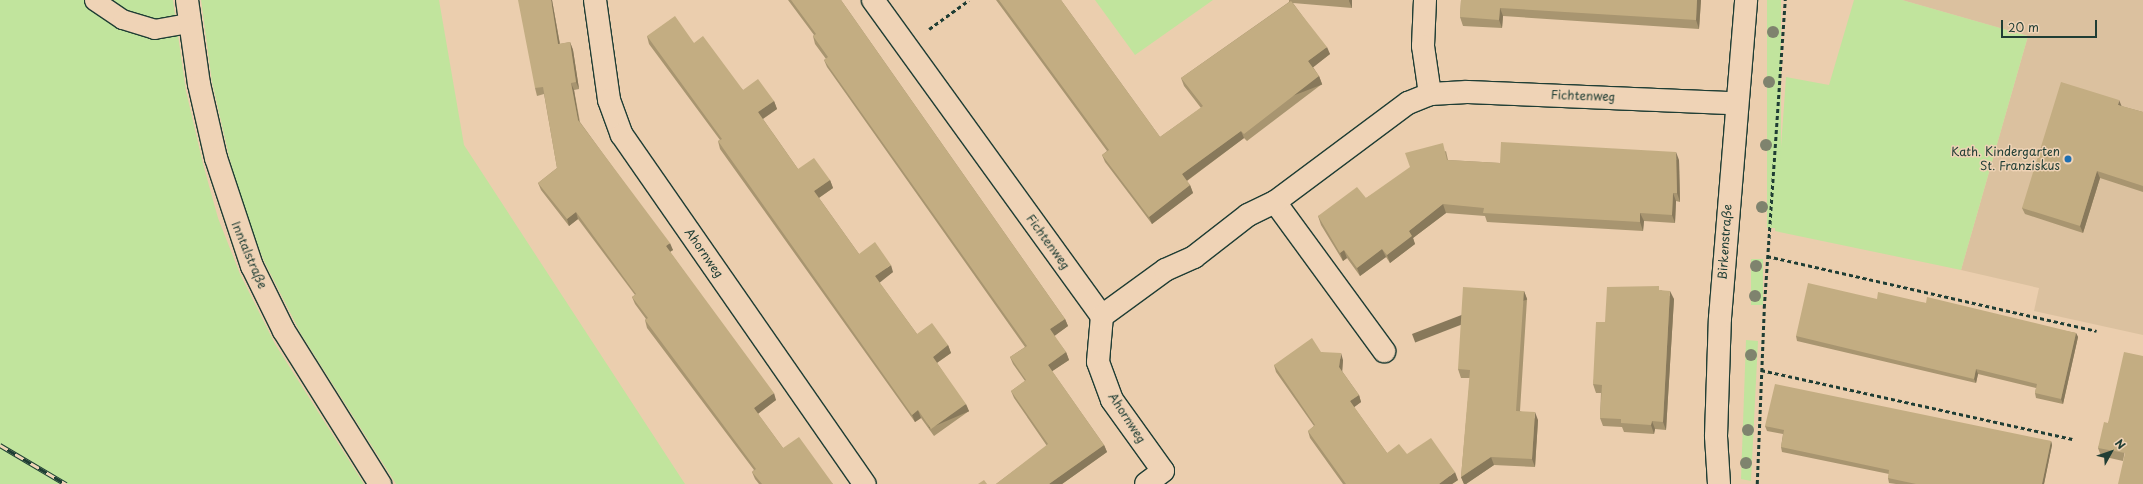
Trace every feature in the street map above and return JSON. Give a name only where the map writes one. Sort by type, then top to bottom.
[{"type":"street","name":"Inntalstraße","points":[[187,0],[188,23],[216,158],[252,266],[284,331],[380,484]]},
{"type":"street","name":"Ahornweg","points":[[595,0],[609,100],[622,135],[865,484]]},
{"type":"street","name":"Fichtenweg","points":[[873,0],[1102,316],[1165,270],[1194,257],[1248,215],[1275,202],[1408,104],[1430,94],[1474,92],[1735,103]]},
{"type":"street","points":[[1425,0],[1422,46],[1430,94]]},
{"type":"street","name":"Birkenstraße","points":[[1719,484],[1718,366],[1735,103],[1746,0]]},
{"type":"street","points":[[1275,202],[1384,351]]},
{"type":"street","name":"Ahornweg","points":[[1102,316],[1098,362],[1112,400],[1163,471],[1146,484]]},
{"type":"lane","points":[[94,0],[122,19],[154,29],[188,23]]},
{"type":"path","points":[[906,45],[969,0]]},
{"type":"path","points":[[1757,484],[1767,256],[1785,0]]},
{"type":"path","points":[[1767,256],[2097,331]]},
{"type":"path","points":[[1761,370],[2072,439]]},
{"type":"shaded area","name":"Kath. Kindergarten St. Franziskus","points":[[1902,0],[2143,0],[2143,335],[2034,311],[2039,288],[1961,270],[2028,36]]},
{"type":"green space","points":[[0,0],[173,0],[186,91],[203,164],[218,218],[240,274],[275,344],[364,484],[0,484]]},
{"type":"green space","points":[[201,0],[439,0],[464,145],[685,484],[396,484],[301,334],[264,261],[244,211],[229,156],[212,82]]},
{"type":"green space","points":[[1095,0],[1213,0],[1135,55]]},
{"type":"green space","points":[[1767,0],[1781,0],[1781,228],[1767,228]]},
{"type":"green space","points":[[1854,0],[1902,0],[2028,36],[1961,270],[1775,231],[1786,77],[1829,85]]},
{"type":"green space","points":[[1751,259],[1763,259],[1763,305],[1751,305]]},
{"type":"green space","points":[[1746,340],[1758,341],[1751,481],[1741,479]]},
{"type":"building","points":[[518,0],[551,0],[558,44],[570,42],[576,82],[571,83],[578,120],[670,243],[666,246],[774,393],[754,408],[783,448],[799,437],[833,484],[762,484],[752,472],[756,469],[645,320],[648,318],[632,297],[636,294],[576,212],[567,219],[538,183],[557,168],[543,87],[535,88]]},
{"type":"building","points":[[791,0],[841,0],[1065,319],[1050,329],[1066,352],[1048,365],[1104,445],[1049,484],[996,484],[1048,444],[1011,391],[1026,380],[1010,357],[1027,346],[824,60],[828,57],[813,36],[816,34]]},
{"type":"building","points":[[999,0],[1061,0],[1160,137],[1203,106],[1181,78],[1291,1],[1327,47],[1308,61],[1319,76],[1244,134],[1241,131],[1182,174],[1190,185],[1149,217],[1102,155],[1109,150]]},
{"type":"building","points":[[1461,0],[1697,0],[1696,20],[1500,8],[1499,20],[1460,17]]},
{"type":"building","points":[[675,16],[694,43],[703,36],[743,90],[758,79],[774,101],[758,112],[798,169],[814,158],[830,180],[814,191],[859,254],[875,242],[891,265],[875,276],[917,334],[932,323],[948,345],[933,357],[966,404],[931,429],[918,410],[912,415],[718,141],[722,139],[647,36]]},
{"type":"building","points":[[2061,82],[2119,100],[2118,105],[2143,112],[2143,186],[2097,171],[2080,226],[2022,208]]},
{"type":"building","points":[[1501,142],[1676,152],[1677,193],[1673,193],[1672,215],[1640,213],[1640,222],[1483,213],[1484,208],[1443,204],[1409,231],[1412,236],[1387,255],[1382,249],[1357,268],[1344,250],[1340,253],[1318,216],[1357,187],[1366,198],[1410,167],[1405,153],[1443,143],[1447,160],[1500,163]]},
{"type":"building","points":[[1808,283],[1877,299],[1878,292],[1926,303],[1927,297],[2076,333],[2061,399],[2035,393],[2037,384],[1976,369],[1974,379],[1796,336]]},
{"type":"building","points":[[1659,286],[1659,290],[1670,291],[1663,422],[1652,421],[1651,425],[1621,423],[1621,419],[1600,418],[1602,385],[1593,384],[1596,322],[1605,322],[1607,287]]},
{"type":"building","points":[[1463,287],[1524,291],[1516,411],[1535,412],[1532,459],[1491,457],[1461,477],[1470,370],[1458,369]]},
{"type":"building","points":[[1312,338],[1321,352],[1341,353],[1339,367],[1359,395],[1350,401],[1387,453],[1399,444],[1407,454],[1431,438],[1455,472],[1439,484],[1346,484],[1308,431],[1315,425],[1274,365]]},
{"type":"building","points":[[2124,352],[2143,356],[2143,484],[2118,484],[2125,453],[2098,448],[2104,422],[2108,423]]},
{"type":"building","points":[[1775,384],[2051,441],[2042,484],[1916,484],[1888,478],[1889,470],[1781,447],[1784,430],[1765,426]]},
{"type":"building","points":[[984,480],[987,484],[978,484]]},
{"type":"railway","points":[[0,445],[66,484]]},
{"type":"place","name":"Kath. Kindergarten St. Franziskus","points":[[2068,159]]}]
